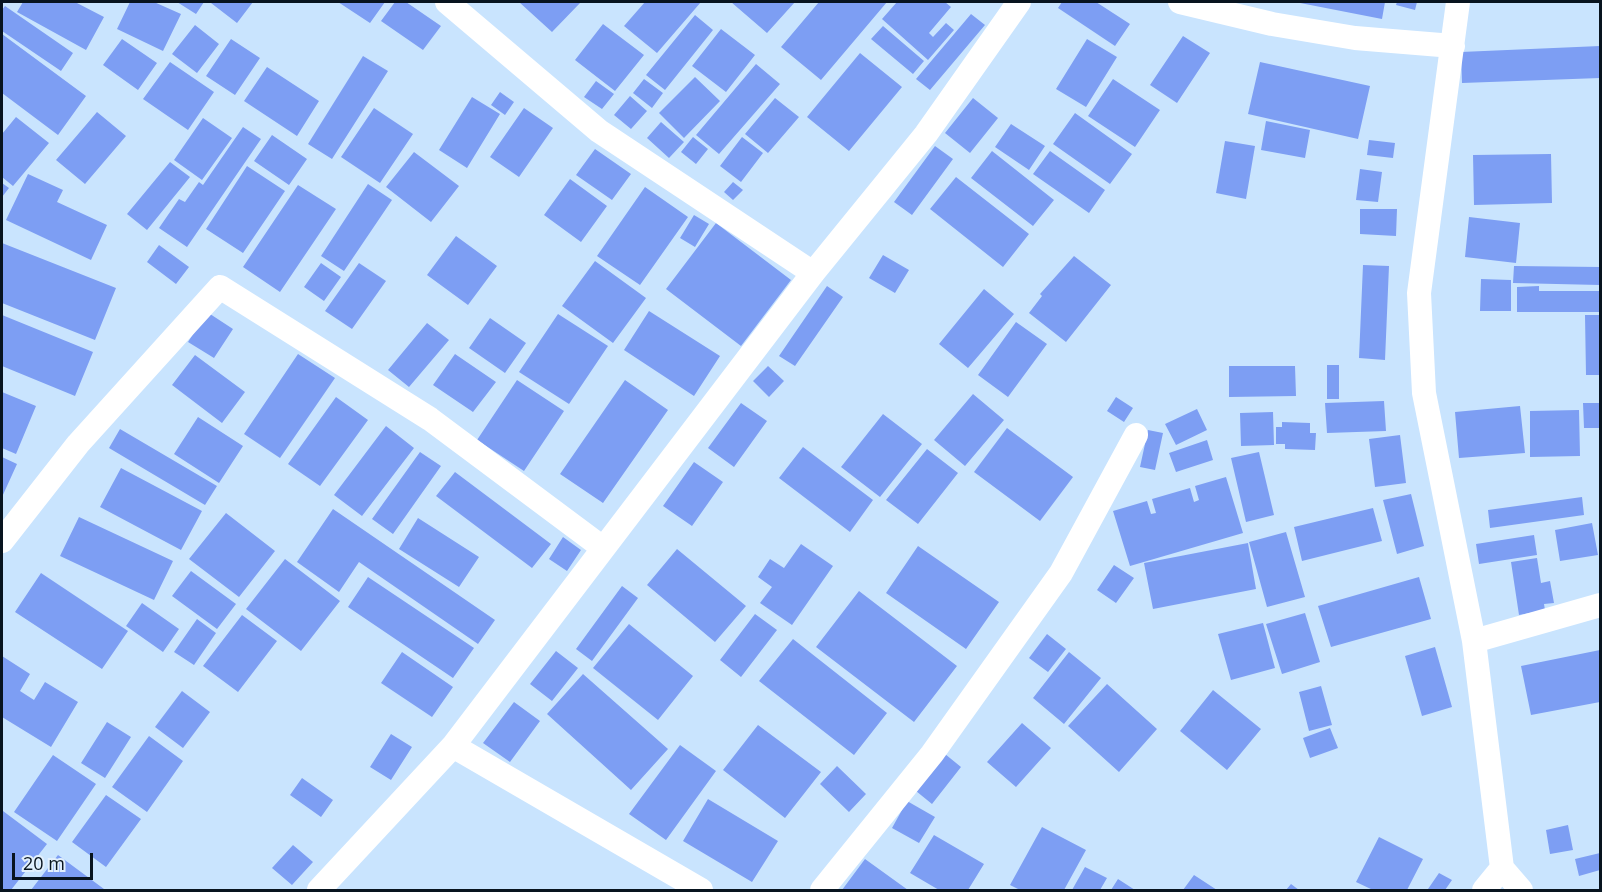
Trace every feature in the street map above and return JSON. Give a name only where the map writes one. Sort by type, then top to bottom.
[{"type":"street","points":[[447,2],[599,131],[813,273]]},
{"type":"street","points":[[319,891],[453,746],[813,273],[926,134],[1019,2]]},
{"type":"street","points":[[1179,2],[1272,24],[1354,38],[1453,46]]},
{"type":"street","points":[[1458,2],[1419,293],[1424,393],[1474,641],[1502,868],[1521,891]]},
{"type":"street","points":[[2,541],[78,444],[220,287],[430,419],[603,548]]},
{"type":"street","points":[[822,891],[932,754],[1061,573],[1136,435]]},
{"type":"street","points":[[1474,641],[1600,605]]},
{"type":"street","points":[[453,746],[701,891]]},
{"type":"street","points":[[1484,891],[1502,868]]},
{"type":"building","points":[[23,2],[75,2],[104,17],[86,50],[17,12]]},
{"type":"building","points":[[130,2],[154,2],[181,14],[163,51],[117,29]]},
{"type":"building","points":[[177,2],[204,2],[196,14]]},
{"type":"building","points":[[212,2],[253,2],[237,23]]},
{"type":"building","points":[[338,2],[385,2],[370,23]]},
{"type":"building","points":[[395,2],[406,2],[441,26],[423,50],[381,21]]},
{"type":"building","points":[[519,2],[581,2],[552,32]]},
{"type":"building","points":[[645,2],[701,2],[657,53],[624,26]]},
{"type":"building","points":[[731,2],[795,2],[767,33]]},
{"type":"building","points":[[819,2],[887,2],[821,80],[781,47]]},
{"type":"building","points":[[897,2],[945,2],[951,7],[929,33],[933,37],[946,23],[954,30],[928,60],[882,19]]},
{"type":"building","points":[[1062,2],[1096,2],[1130,24],[1115,46],[1058,8]]},
{"type":"building","points":[[1295,2],[1385,2],[1382,19]]},
{"type":"building","points":[[1397,2],[1417,2],[1415,10],[1396,5]]},
{"type":"building","points":[[5,6],[73,53],[61,71],[2,31],[2,10]]},
{"type":"building","points":[[971,14],[985,25],[930,90],[916,79]]},
{"type":"building","points":[[695,15],[713,30],[665,90],[646,75]]},
{"type":"building","points":[[603,24],[644,55],[615,91],[575,60]]},
{"type":"building","points":[[195,25],[219,44],[197,73],[172,54]]},
{"type":"building","points":[[883,26],[924,61],[913,74],[871,39]]},
{"type":"building","points":[[721,29],[755,55],[726,92],[692,66]]},
{"type":"building","points":[[2,34],[86,96],[58,135],[2,93]]},
{"type":"building","points":[[1183,36],[1210,53],[1177,103],[1150,85]]},
{"type":"building","points":[[122,39],[157,63],[138,90],[103,65]]},
{"type":"building","points":[[231,39],[260,58],[235,95],[206,76]]},
{"type":"building","points":[[1087,39],[1117,57],[1086,107],[1056,89]]},
{"type":"building","points":[[1600,46],[1600,78],[1462,83],[1461,52]]},
{"type":"building","points":[[860,53],[902,87],[849,151],[807,117]]},
{"type":"building","points":[[363,56],[388,71],[332,159],[308,144]]},
{"type":"building","points":[[170,62],[214,92],[188,130],[143,99]]},
{"type":"building","points":[[1260,62],[1370,86],[1358,139],[1248,114]]},
{"type":"building","points":[[756,64],[780,84],[719,154],[696,135]]},
{"type":"building","points":[[267,67],[319,101],[297,136],[244,101]]},
{"type":"building","points":[[695,77],[720,101],[684,138],[659,113]]},
{"type":"building","points":[[644,79],[663,93],[652,108],[633,93]]},
{"type":"building","points":[[1113,79],[1160,110],[1135,147],[1088,116]]},
{"type":"building","points":[[596,81],[614,94],[602,109],[584,97]]},
{"type":"building","points":[[500,92],[514,102],[505,115],[491,105]]},
{"type":"building","points":[[630,96],[647,111],[631,129],[614,115]]},
{"type":"building","points":[[472,97],[500,114],[467,168],[439,150]]},
{"type":"building","points":[[775,98],[799,117],[768,153],[745,134]]},
{"type":"building","points":[[973,98],[998,118],[970,153],[945,133]]},
{"type":"building","points":[[374,108],[413,134],[380,183],[341,157]]},
{"type":"building","points":[[524,108],[553,128],[519,177],[490,157]]},
{"type":"building","points":[[97,112],[126,136],[85,184],[56,160]]},
{"type":"building","points":[[1075,113],[1132,154],[1110,184],[1053,144]]},
{"type":"building","points":[[16,117],[49,143],[13,186],[2,177],[2,134]]},
{"type":"building","points":[[203,118],[232,138],[202,180],[174,160]]},
{"type":"building","points":[[1266,121],[1310,130],[1305,158],[1261,150]]},
{"type":"building","points":[[661,122],[684,142],[669,158],[647,138]]},
{"type":"building","points":[[1011,124],[1045,146],[1029,170],[995,147]]},
{"type":"building","points":[[243,127],[261,139],[187,247],[159,228],[179,199],[185,202],[199,182],[203,185]]},
{"type":"building","points":[[272,135],[307,159],[289,185],[254,161]]},
{"type":"building","points":[[693,137],[708,149],[696,164],[681,152]]},
{"type":"building","points":[[742,137],[763,153],[741,182],[720,166]]},
{"type":"building","points":[[1369,140],[1395,143],[1393,158],[1367,155]]},
{"type":"building","points":[[1225,141],[1255,146],[1246,199],[1216,193]]},
{"type":"building","points":[[935,146],[953,159],[912,215],[894,202]]},
{"type":"building","points":[[595,149],[631,174],[612,200],[576,175]]},
{"type":"building","points":[[992,151],[1054,200],[1033,226],[971,178]]},
{"type":"building","points":[[1050,151],[1105,190],[1089,213],[1033,174]]},
{"type":"building","points":[[414,152],[459,186],[431,222],[386,187]]},
{"type":"building","points":[[1551,154],[1552,203],[1474,205],[1473,155]]},
{"type":"building","points":[[170,162],[190,177],[147,230],[127,214]]},
{"type":"building","points":[[247,166],[285,191],[243,253],[206,229]]},
{"type":"building","points":[[1360,169],[1382,172],[1378,202],[1356,200]]},
{"type":"building","points":[[28,174],[63,190],[57,202],[107,225],[91,260],[6,220]]},
{"type":"building","points":[[956,177],[1029,234],[1003,267],[930,209]]},
{"type":"building","points":[[570,179],[607,206],[581,242],[544,215]]},
{"type":"building","points":[[733,182],[743,190],[733,200],[724,192]]},
{"type":"building","points":[[2,183],[9,188],[2,197]]},
{"type":"building","points":[[368,184],[392,200],[344,271],[321,256]]},
{"type":"building","points":[[298,185],[336,209],[280,292],[243,267]]},
{"type":"building","points":[[645,187],[688,217],[640,285],[597,256]]},
{"type":"building","points":[[1360,209],[1397,209],[1396,236],[1360,234]]},
{"type":"building","points":[[694,215],[709,224],[695,247],[680,238]]},
{"type":"building","points":[[1469,217],[1520,223],[1516,263],[1465,257]]},
{"type":"building","points":[[716,223],[791,280],[741,346],[666,289]]},
{"type":"building","points":[[456,236],[497,266],[468,305],[427,275]]},
{"type":"building","points":[[2,243],[116,288],[95,340],[2,303]]},
{"type":"building","points":[[159,245],[189,267],[176,284],[147,262]]},
{"type":"building","points":[[883,255],[909,270],[895,293],[869,278]]},
{"type":"building","points":[[1074,256],[1111,285],[1066,342],[1029,313],[1042,296],[1040,294]]},
{"type":"building","points":[[595,261],[646,298],[613,343],[562,306]]},
{"type":"building","points":[[321,263],[341,277],[324,301],[304,287]]},
{"type":"building","points":[[359,263],[386,281],[352,329],[325,311]]},
{"type":"building","points":[[1363,265],[1389,266],[1385,360],[1359,358]]},
{"type":"building","points":[[1514,266],[1600,267],[1600,285],[1513,283]]},
{"type":"building","points":[[1481,279],[1511,280],[1511,311],[1480,311]]},
{"type":"building","points":[[827,286],[843,297],[795,366],[779,356]]},
{"type":"building","points":[[1539,286],[1539,291],[1600,291],[1600,312],[1517,312],[1517,287]]},
{"type":"building","points":[[984,289],[1014,314],[968,368],[939,344]]},
{"type":"building","points":[[649,311],[720,356],[694,396],[624,350]]},
{"type":"building","points":[[207,312],[233,329],[214,358],[188,342]]},
{"type":"building","points":[[558,314],[608,346],[569,404],[519,372]]},
{"type":"building","points":[[2,315],[93,352],[75,396],[2,366]]},
{"type":"building","points":[[1585,315],[1600,315],[1600,375],[1586,375]]},
{"type":"building","points":[[490,318],[526,343],[505,373],[469,348]]},
{"type":"building","points":[[1016,322],[1047,344],[1008,397],[978,375]]},
{"type":"building","points":[[427,323],[449,340],[409,387],[388,370]]},
{"type":"building","points":[[298,354],[335,378],[280,458],[244,434]]},
{"type":"building","points":[[455,354],[496,382],[473,412],[433,385]]},
{"type":"building","points":[[195,355],[245,392],[222,423],[172,385]]},
{"type":"building","points":[[1327,365],[1339,365],[1339,399],[1327,399]]},
{"type":"building","points":[[768,366],[784,381],[769,397],[753,381]]},
{"type":"building","points":[[1229,366],[1295,366],[1296,396],[1229,397]]},
{"type":"building","points":[[517,380],[564,411],[524,471],[477,440]]},
{"type":"building","points":[[625,380],[668,410],[603,503],[560,474]]},
{"type":"building","points":[[2,392],[36,406],[16,454],[2,448]]},
{"type":"building","points":[[973,394],[1004,420],[965,466],[934,440]]},
{"type":"building","points":[[336,397],[368,420],[320,486],[288,464]]},
{"type":"building","points":[[1116,397],[1133,408],[1124,422],[1107,411]]},
{"type":"building","points":[[1384,401],[1386,431],[1327,433],[1325,403]]},
{"type":"building","points":[[741,403],[767,421],[734,467],[708,448]]},
{"type":"building","points":[[1583,403],[1600,403],[1600,428],[1584,428]]},
{"type":"building","points":[[1520,406],[1525,453],[1459,458],[1455,412]]},
{"type":"building","points":[[1197,409],[1207,430],[1176,445],[1165,424]]},
{"type":"building","points":[[1579,410],[1580,456],[1530,457],[1530,411]]},
{"type":"building","points":[[1273,412],[1274,445],[1241,446],[1240,413]]},
{"type":"building","points":[[883,414],[922,444],[880,497],[841,467]]},
{"type":"building","points":[[198,417],[243,446],[219,483],[174,454]]},
{"type":"building","points":[[1282,422],[1310,423],[1310,433],[1316,433],[1315,450],[1285,449],[1285,444],[1276,444],[1276,427],[1282,427]]},
{"type":"building","points":[[386,426],[414,448],[362,516],[334,495]]},
{"type":"building","points":[[1007,428],[1073,477],[1040,521],[974,472]]},
{"type":"building","points":[[120,429],[217,486],[205,505],[109,448]]},
{"type":"building","points":[[1148,430],[1163,433],[1155,470],[1140,467]]},
{"type":"building","points":[[1400,435],[1406,483],[1375,487],[1369,439]]},
{"type":"building","points":[[1207,440],[1213,460],[1176,472],[1169,453]]},
{"type":"building","points":[[803,447],[873,500],[850,532],[779,478]]},
{"type":"building","points":[[927,449],[958,473],[918,524],[886,500]]},
{"type":"building","points":[[420,452],[441,466],[393,534],[372,519]]},
{"type":"building","points":[[1259,452],[1274,515],[1246,522],[1231,458]]},
{"type":"building","points":[[2,457],[17,464],[2,497]]},
{"type":"building","points":[[694,462],[723,482],[692,526],[663,506]]},
{"type":"building","points":[[121,468],[202,511],[181,550],[100,507]]},
{"type":"building","points":[[455,472],[551,544],[532,568],[436,496]]},
{"type":"building","points":[[1226,477],[1243,533],[1130,566],[1113,511],[1147,501],[1151,514],[1156,513],[1152,499],[1190,488],[1194,502],[1199,500],[1195,486]]},
{"type":"building","points":[[1411,494],[1424,546],[1397,554],[1383,500]]},
{"type":"building","points":[[1582,497],[1584,515],[1490,528],[1488,510]]},
{"type":"building","points":[[1373,508],[1382,541],[1302,561],[1294,527]]},
{"type":"building","points":[[333,509],[495,620],[478,644],[359,562],[339,592],[297,562]]},
{"type":"building","points":[[226,513],[275,551],[239,597],[189,559]]},
{"type":"building","points":[[79,517],[173,561],[154,600],[60,556]]},
{"type":"building","points":[[418,518],[479,557],[459,587],[399,549]]},
{"type":"building","points":[[1592,523],[1598,555],[1560,561],[1555,530]]},
{"type":"building","points":[[1286,532],[1305,597],[1267,607],[1249,542]]},
{"type":"building","points":[[1534,535],[1537,555],[1479,564],[1476,544]]},
{"type":"building","points":[[563,537],[581,550],[567,571],[549,559]]},
{"type":"building","points":[[1248,543],[1256,589],[1153,609],[1144,563]]},
{"type":"building","points":[[801,544],[833,566],[792,625],[760,603],[772,587],[758,577],[770,559],[784,568]]},
{"type":"building","points":[[918,546],[999,602],[966,649],[886,593]]},
{"type":"building","points":[[677,549],[746,606],[715,642],[647,585]]},
{"type":"building","points":[[1537,558],[1541,583],[1550,581],[1554,603],[1544,604],[1545,610],[1519,615],[1511,562]]},
{"type":"building","points":[[285,559],[340,601],[301,651],[246,609]]},
{"type":"building","points":[[1114,565],[1134,578],[1116,603],[1097,590]]},
{"type":"building","points":[[191,571],[236,604],[217,629],[172,596]]},
{"type":"building","points":[[41,573],[128,631],[102,669],[15,612]]},
{"type":"building","points":[[368,577],[474,648],[453,678],[348,607]]},
{"type":"building","points":[[1419,577],[1431,619],[1331,647],[1318,606]]},
{"type":"building","points":[[622,586],[638,598],[592,661],[576,649]]},
{"type":"building","points":[[859,591],[957,666],[914,722],[816,647]]},
{"type":"building","points":[[142,603],[179,629],[163,652],[126,626]]},
{"type":"building","points":[[1305,613],[1320,662],[1282,674],[1266,624]]},
{"type":"building","points":[[755,614],[777,630],[741,677],[720,660]]},
{"type":"building","points":[[242,615],[277,641],[238,692],[203,666]]},
{"type":"building","points":[[197,619],[216,633],[194,665],[174,652]]},
{"type":"building","points":[[1263,623],[1275,668],[1231,680],[1218,634]]},
{"type":"building","points":[[629,624],[693,676],[658,720],[593,668]]},
{"type":"building","points":[[1047,634],[1066,649],[1048,672],[1029,658]]},
{"type":"building","points":[[793,639],[887,713],[854,755],[759,681]]},
{"type":"building","points":[[1435,647],[1452,707],[1422,716],[1405,656]]},
{"type":"building","points":[[1600,650],[1600,702],[1531,715],[1521,666]]},
{"type":"building","points":[[556,651],[578,668],[552,701],[530,684]]},
{"type":"building","points":[[402,652],[453,687],[432,717],[381,683]]},
{"type":"building","points":[[1069,652],[1101,678],[1064,724],[1033,698]]},
{"type":"building","points":[[2,656],[30,674],[20,691],[34,700],[45,682],[78,702],[51,747],[2,717]]},
{"type":"building","points":[[583,674],[668,749],[631,790],[547,714]]},
{"type":"building","points":[[1107,684],[1157,729],[1119,772],[1068,726]]},
{"type":"building","points":[[1321,686],[1332,725],[1309,731],[1299,692]]},
{"type":"building","points":[[1213,690],[1261,729],[1227,770],[1180,731]]},
{"type":"building","points":[[182,691],[210,712],[183,748],[155,727]]},
{"type":"building","points":[[514,702],[540,721],[510,762],[483,743]]},
{"type":"building","points":[[107,722],[131,737],[105,778],[81,763]]},
{"type":"building","points":[[1022,723],[1051,748],[1016,787],[987,762]]},
{"type":"building","points":[[758,725],[821,772],[785,818],[723,770]]},
{"type":"building","points":[[1330,728],[1338,748],[1310,758],[1303,738]]},
{"type":"building","points":[[391,734],[412,747],[391,780],[370,767]]},
{"type":"building","points":[[149,736],[183,761],[147,812],[112,787]]},
{"type":"building","points":[[680,745],[716,771],[666,840],[629,814]]},
{"type":"building","points":[[945,754],[961,767],[932,804],[916,791]]},
{"type":"building","points":[[53,755],[96,784],[57,841],[14,812]]},
{"type":"building","points":[[837,766],[866,794],[849,812],[820,784]]},
{"type":"building","points":[[302,778],[333,800],[321,817],[290,795]]},
{"type":"building","points":[[106,795],[141,819],[106,867],[72,842]]},
{"type":"building","points":[[708,799],[778,841],[752,882],[683,841]]},
{"type":"building","points":[[907,801],[935,817],[919,843],[892,828]]},
{"type":"building","points":[[3,811],[47,844],[11,890],[2,890]]},
{"type":"building","points":[[1568,825],[1573,850],[1550,854],[1546,830]]},
{"type":"building","points":[[1042,827],[1086,850],[1064,890],[1020,890],[1010,885]]},
{"type":"building","points":[[934,835],[984,864],[968,890],[939,890],[910,873]]},
{"type":"building","points":[[1379,837],[1423,859],[1407,890],[1373,890],[1356,882]]},
{"type":"building","points":[[293,845],[313,862],[292,885],[272,868]]},
{"type":"building","points":[[1600,853],[1600,870],[1579,876],[1575,859]]},
{"type":"building","points":[[58,855],[104,889],[31,890]]},
{"type":"building","points":[[865,859],[908,890],[842,890]]},
{"type":"building","points":[[1085,867],[1107,878],[1100,890],[1072,890]]},
{"type":"building","points":[[1439,873],[1452,880],[1445,890],[1428,889]]},
{"type":"building","points":[[1194,875],[1217,890],[1183,890]]},
{"type":"building","points":[[1118,879],[1135,890],[1111,890]]},
{"type":"building","points":[[1291,884],[1299,890],[1286,890]]}]
